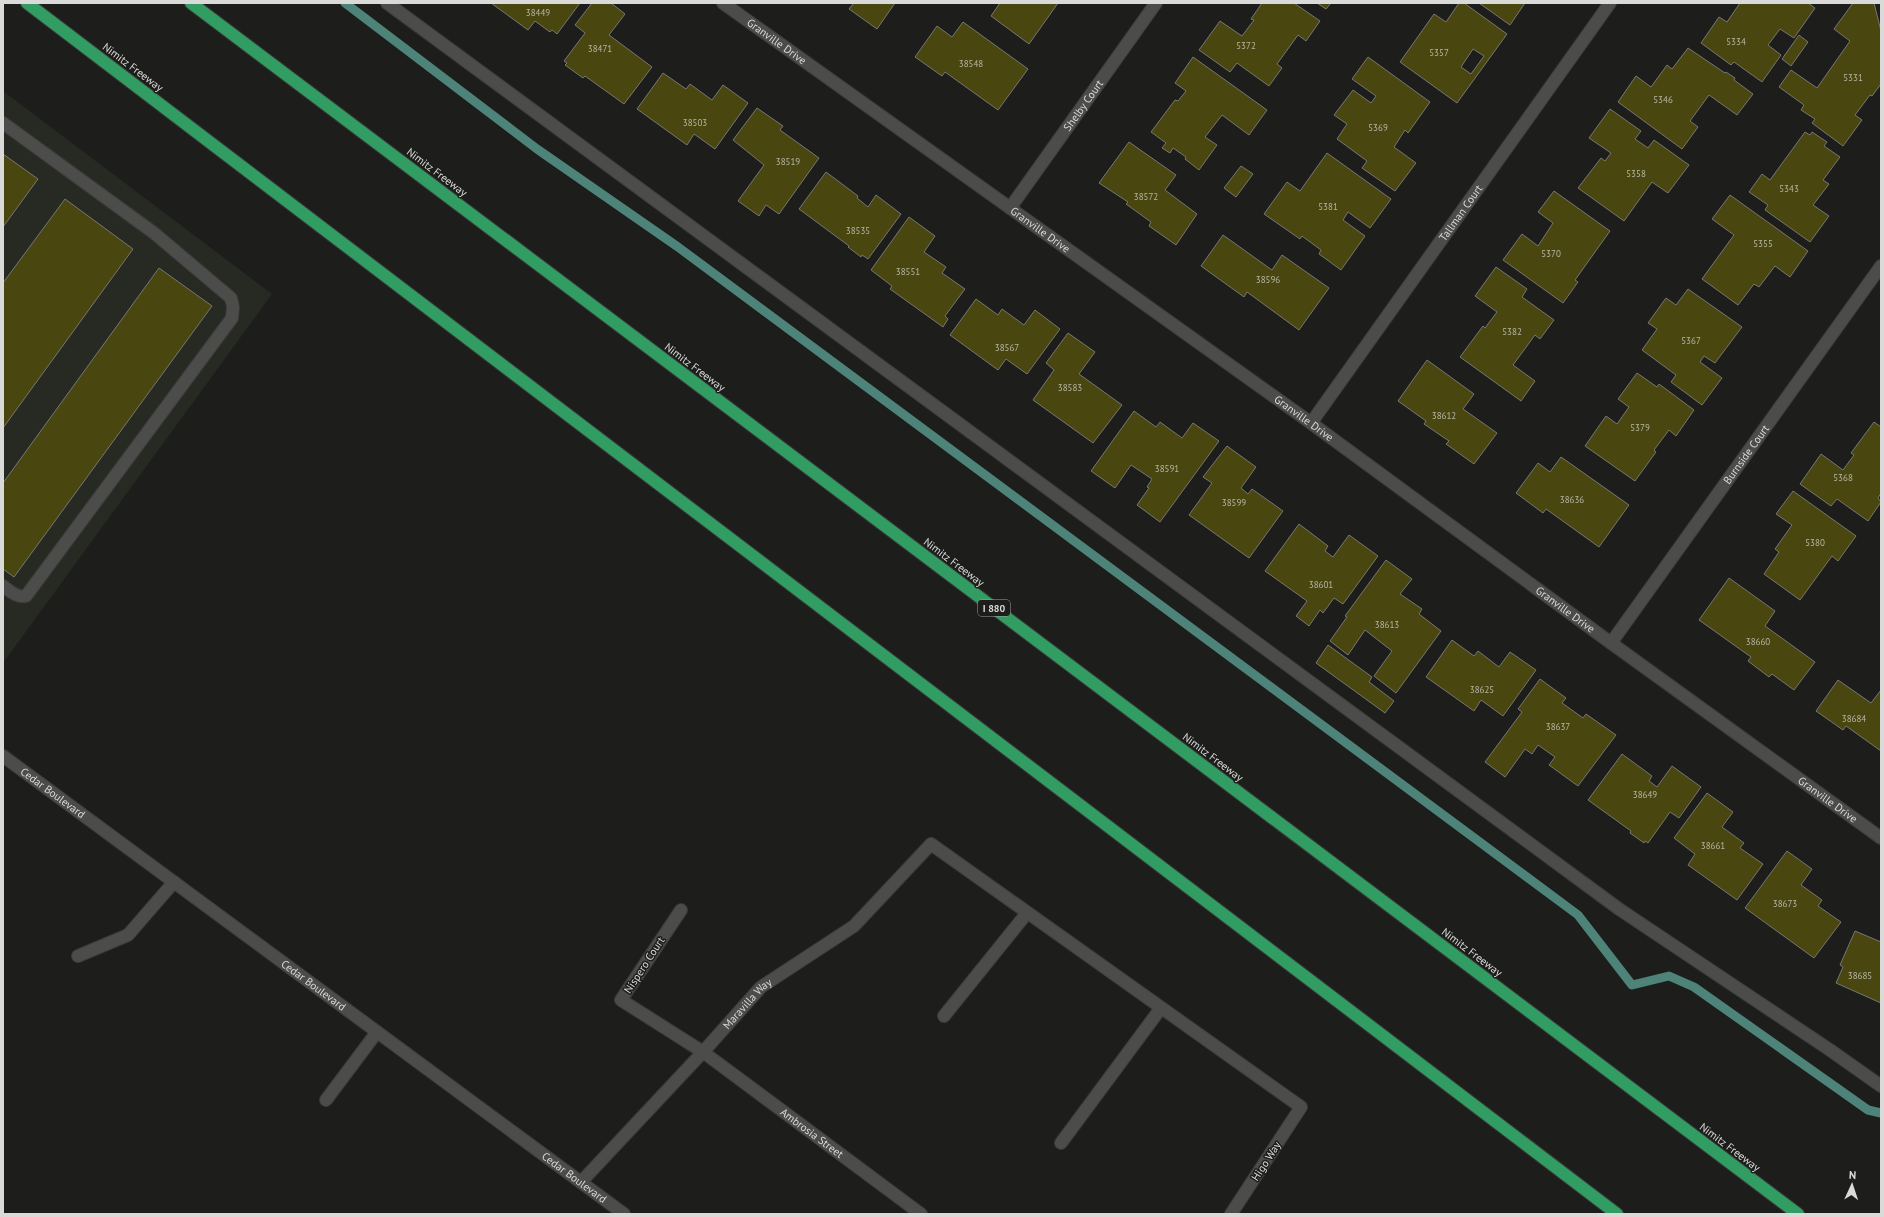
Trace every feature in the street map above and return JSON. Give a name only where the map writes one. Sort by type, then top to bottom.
[{"type":"highway","name":"Nimitz Freeway","points":[[27,3],[1617,1214]]},
{"type":"highway","name":"Nimitz Freeway","points":[[191,3],[1798,1214]]},
{"type":"street","points":[[387,3],[1619,909],[1830,1050],[1881,1086]]},
{"type":"street","name":"Granville Drive","points":[[724,3],[1311,423],[1611,643],[1881,838]]},
{"type":"street","name":"Shelby Court","points":[[1010,208],[1156,3]]},
{"type":"street","name":"Tallman Court","points":[[1311,423],[1610,3]]},
{"type":"street","points":[[3,123],[154,233],[231,298],[233,307],[232,318],[26,596],[21,597],[16,595],[3,586]]},
{"type":"street","name":"Burnside Court","points":[[1611,643],[1881,266]]},
{"type":"street","name":"Cedar Boulevard","points":[[3,756],[624,1214]]},
{"type":"street","name":"Maravilla Way","points":[[581,1182],[762,987],[854,926],[931,844],[1027,913]]},
{"type":"street","points":[[78,956],[128,935],[174,882]]},
{"type":"street","name":"Nispero Court","points":[[681,910],[622,1000],[703,1052]]},
{"type":"street","points":[[944,1016],[1027,913],[1161,1008],[1061,1143]]},
{"type":"street","name":"Higo Way","points":[[1161,1008],[1301,1107],[1231,1214]]},
{"type":"street","points":[[326,1100],[377,1032]]},
{"type":"street","name":"Ambrosia Street","points":[[703,1052],[921,1214]]},
{"type":"shaded area","points":[[3,91],[272,294],[3,663]]},
{"type":"building","points":[[491,3],[580,3],[557,34],[552,30],[550,32],[535,21],[528,30]]},
{"type":"building","points":[[592,3],[611,3],[625,14],[609,35],[652,67],[624,104],[585,76],[583,78],[565,65],[567,63],[564,61],[585,33],[575,25]]},
{"type":"building","points":[[851,3],[895,3],[877,29],[849,9],[853,4]]},
{"type":"building","points":[[1000,3],[1058,3],[1029,44],[991,16]]},
{"type":"building","points":[[1262,3],[1294,3],[1320,21],[1306,41],[1298,35],[1277,64],[1282,68],[1269,86],[1237,63],[1230,72],[1199,50],[1220,21],[1242,36],[1254,20],[1251,19]]},
{"type":"building","points":[[1317,3],[1331,3],[1326,9]]},
{"type":"building","points":[[1459,3],[1464,3],[1507,34],[1457,103],[1400,62],[1434,14],[1446,22]],"holes":[[[1473,49],[1484,56],[1471,74],[1461,67]]]},
{"type":"building","points":[[1479,3],[1525,3],[1510,25]]},
{"type":"building","points":[[1740,3],[1808,3],[1815,8],[1794,38],[1780,29],[1768,45],[1781,55],[1762,82],[1734,62],[1731,65],[1701,43],[1719,17],[1727,22]]},
{"type":"building","points":[[1853,3],[1874,3],[1881,31],[1881,84],[1872,96],[1870,95],[1855,115],[1862,120],[1843,146],[1812,123],[1815,119],[1801,110],[1804,105],[1779,87],[1791,70],[1817,88],[1850,41],[1834,29]]},
{"type":"building","points":[[963,22],[1028,69],[998,110],[945,72],[942,76],[915,57],[937,26],[952,37]]},
{"type":"building","points":[[1799,35],[1808,42],[1791,66],[1782,59]]},
{"type":"building","points":[[1688,48],[1735,78],[1734,80],[1753,94],[1737,115],[1709,95],[1690,121],[1698,127],[1682,149],[1618,102],[1636,76],[1651,87],[1667,65],[1672,69]]},
{"type":"building","points":[[1193,57],[1267,110],[1249,135],[1222,115],[1205,137],[1217,145],[1199,170],[1185,159],[1186,157],[1173,148],[1170,153],[1162,148],[1166,143],[1151,132],[1175,100],[1178,101],[1186,91],[1175,83]]},
{"type":"building","points":[[1368,57],[1430,102],[1408,133],[1405,130],[1394,147],[1416,163],[1395,191],[1362,168],[1367,161],[1337,139],[1347,124],[1334,115],[1353,90],[1371,103],[1376,96],[1352,79]]},
{"type":"building","points":[[663,73],[686,89],[690,84],[712,100],[723,85],[748,103],[715,149],[694,134],[687,145],[637,109]]},
{"type":"building","points":[[757,108],[783,126],[780,130],[819,158],[779,214],[766,205],[759,216],[738,201],[764,165],[733,140]]},
{"type":"building","points":[[1610,109],[1641,131],[1635,139],[1648,148],[1654,140],[1689,165],[1668,193],[1652,182],[1624,221],[1578,188],[1601,158],[1605,161],[1611,153],[1589,138]]},
{"type":"building","points":[[1805,132],[1810,135],[1812,132],[1827,142],[1824,146],[1840,157],[1823,180],[1829,184],[1813,205],[1829,216],[1810,242],[1765,210],[1768,205],[1749,192],[1762,174],[1770,180]]},
{"type":"building","points":[[1129,142],[1176,175],[1165,190],[1197,214],[1176,245],[1149,226],[1151,222],[1126,204],[1128,202],[1099,183]]},
{"type":"building","points":[[1327,153],[1391,199],[1370,228],[1348,212],[1343,220],[1365,236],[1341,270],[1319,254],[1321,250],[1302,236],[1300,239],[1264,214],[1287,182],[1300,191]]},
{"type":"building","points":[[3,154],[38,179],[3,227]]},
{"type":"building","points":[[1241,166],[1253,174],[1236,197],[1224,188]]},
{"type":"building","points":[[826,172],[858,196],[857,198],[868,207],[876,195],[901,214],[868,259],[862,255],[861,257],[848,247],[849,246],[799,209]]},
{"type":"building","points":[[1554,191],[1610,231],[1575,280],[1578,282],[1563,303],[1503,260],[1522,234],[1538,246],[1553,223],[1538,212]]},
{"type":"building","points":[[1730,195],[1808,251],[1790,277],[1775,266],[1759,287],[1754,284],[1738,305],[1702,279],[1734,235],[1712,219]]},
{"type":"building","points":[[65,199],[133,249],[3,428],[3,283]]},
{"type":"building","points":[[909,217],[935,236],[924,252],[946,267],[942,273],[965,289],[945,316],[948,319],[943,327],[890,289],[892,286],[871,270]]},
{"type":"building","points":[[1223,235],[1272,270],[1282,255],[1329,288],[1299,330],[1247,292],[1244,297],[1201,266]]},
{"type":"building","points":[[1496,267],[1527,289],[1522,297],[1554,320],[1540,339],[1535,335],[1513,365],[1535,381],[1521,401],[1460,357],[1483,326],[1485,328],[1497,312],[1475,296]]},
{"type":"building","points":[[159,268],[212,306],[14,577],[3,569],[3,483]]},
{"type":"building","points":[[1688,289],[1742,327],[1715,363],[1704,356],[1700,362],[1722,378],[1702,405],[1671,382],[1676,375],[1642,350],[1657,329],[1648,323],[1666,298],[1676,305]]},
{"type":"building","points":[[976,299],[998,315],[1002,309],[1024,325],[1035,310],[1060,329],[1027,374],[1006,359],[998,370],[950,335]]},
{"type":"building","points":[[1068,333],[1095,352],[1079,374],[1122,405],[1093,443],[1033,400],[1054,370],[1046,363]]},
{"type":"building","points":[[1427,360],[1474,394],[1463,409],[1497,433],[1474,464],[1446,444],[1449,441],[1424,424],[1426,421],[1398,401]]},
{"type":"building","points":[[1637,373],[1657,387],[1659,384],[1694,410],[1676,436],[1669,430],[1654,450],[1656,452],[1635,481],[1585,446],[1606,416],[1617,424],[1629,407],[1618,399]]},
{"type":"building","points":[[1134,411],[1156,427],[1160,422],[1182,438],[1193,423],[1219,441],[1160,522],[1137,505],[1149,488],[1147,487],[1152,479],[1131,465],[1115,488],[1091,471]]},
{"type":"building","points":[[1874,422],[1881,427],[1881,493],[1878,498],[1881,502],[1868,521],[1837,499],[1831,506],[1800,484],[1821,454],[1843,470],[1854,455],[1851,453]]},
{"type":"building","points":[[1227,446],[1256,467],[1241,488],[1248,494],[1252,489],[1283,511],[1249,558],[1189,515],[1212,483],[1203,477]]},
{"type":"building","points":[[1561,457],[1629,505],[1599,547],[1546,509],[1543,513],[1516,493],[1538,463],[1550,472]]},
{"type":"building","points":[[1793,491],[1856,536],[1838,561],[1832,556],[1800,600],[1764,574],[1779,552],[1775,549],[1792,525],[1776,514]]},
{"type":"building","points":[[1299,524],[1328,546],[1325,551],[1333,557],[1349,535],[1378,556],[1343,604],[1334,598],[1323,613],[1320,610],[1309,626],[1296,616],[1307,601],[1265,571]]},
{"type":"building","points":[[1386,560],[1412,579],[1400,594],[1422,609],[1419,614],[1441,631],[1396,693],[1374,676],[1392,651],[1365,630],[1348,655],[1330,641],[1347,617],[1345,616]]},
{"type":"building","points":[[1729,578],[1775,611],[1765,626],[1815,662],[1794,690],[1772,674],[1769,677],[1748,661],[1751,657],[1699,620]]},
{"type":"building","points":[[1452,640],[1474,656],[1478,651],[1499,667],[1510,652],[1536,670],[1503,716],[1481,700],[1474,711],[1426,677]]},
{"type":"building","points":[[1328,645],[1372,677],[1369,682],[1394,701],[1385,713],[1316,663]]},
{"type":"building","points":[[1540,679],[1566,698],[1562,703],[1583,718],[1586,714],[1616,735],[1578,786],[1549,765],[1555,757],[1538,745],[1532,754],[1525,749],[1505,777],[1485,762],[1522,712],[1518,709]]},
{"type":"building","points":[[1838,680],[1871,703],[1881,690],[1881,751],[1846,726],[1843,730],[1816,711]]},
{"type":"building","points":[[1622,754],[1652,776],[1649,781],[1657,787],[1672,766],[1701,787],[1679,818],[1670,812],[1648,843],[1645,841],[1644,843],[1630,833],[1631,831],[1588,800]]},
{"type":"building","points":[[1707,793],[1733,812],[1722,827],[1744,843],[1740,848],[1763,864],[1737,900],[1688,865],[1695,854],[1674,838]]},
{"type":"building","points":[[1787,851],[1812,869],[1801,885],[1822,900],[1818,906],[1841,922],[1814,958],[1745,908]]},
{"type":"building","points":[[1855,931],[1881,942],[1881,1003],[1836,983],[1843,967],[1840,965]]},
{"type":"waterway","points":[[345,3],[537,149],[678,247],[1578,915],[1632,985],[1669,976],[1694,987],[1868,1110],[1881,1113]]}]
